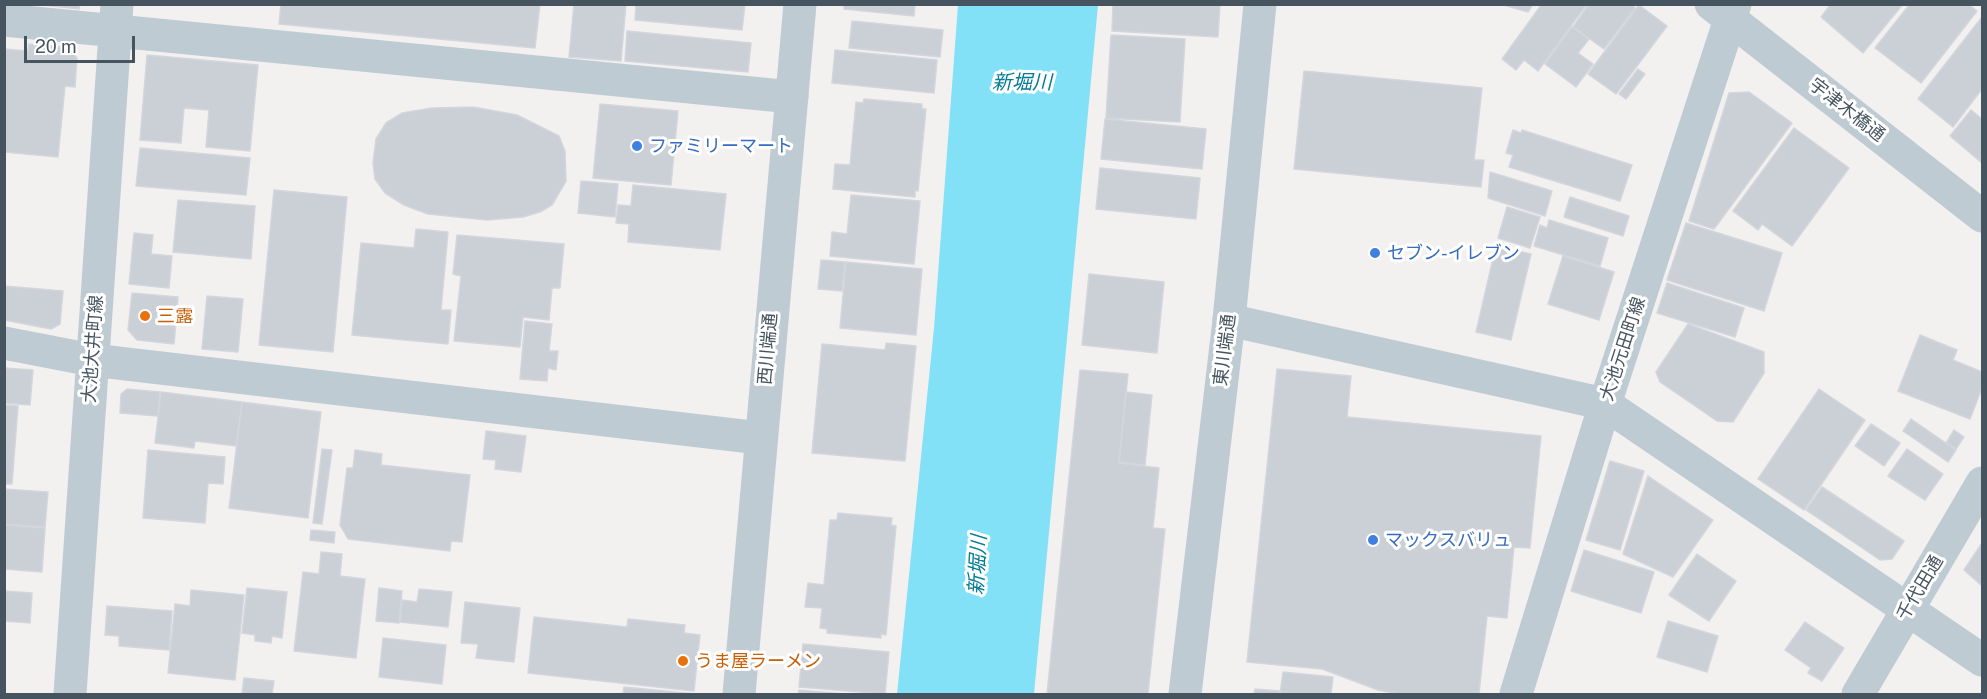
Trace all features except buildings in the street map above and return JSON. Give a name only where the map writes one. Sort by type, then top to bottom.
[{"type":"street","name":"西川端通","points":[[739,694],[800,4]]},
{"type":"street","name":"東川端通","points":[[1185,694],[1229,320],[1260,4]]},
{"type":"street","name":"宇津木橋通","points":[[1725,10],[1983,216]]},
{"type":"street","name":"大池元田町線","points":[[1516,694],[1725,10]]},
{"type":"street","points":[[4,20],[116,18],[792,97]]},
{"type":"street","name":"大池大井町線","points":[[70,694],[116,18]]},
{"type":"street","points":[[1229,320],[1605,404],[1983,660]]},
{"type":"street","points":[[4,343],[92,360],[760,438]]},
{"type":"street","name":"千代田通","points":[[1858,694],[1983,483]]},
{"type":"water","name":"新堀川","points":[[958,5],[1098,5],[1034,694],[897,694],[934,328]]},
{"type":"place","name":"ファミリーマート","points":[[637,146]]},
{"type":"place","name":"セブン-イレブン","points":[[1375,253]]},
{"type":"place","name":"三露","points":[[145,316]]},
{"type":"place","name":"マックスバリュ","points":[[1373,540]]},
{"type":"place","name":"うま屋ラーメン","points":[[683,661]]}]
